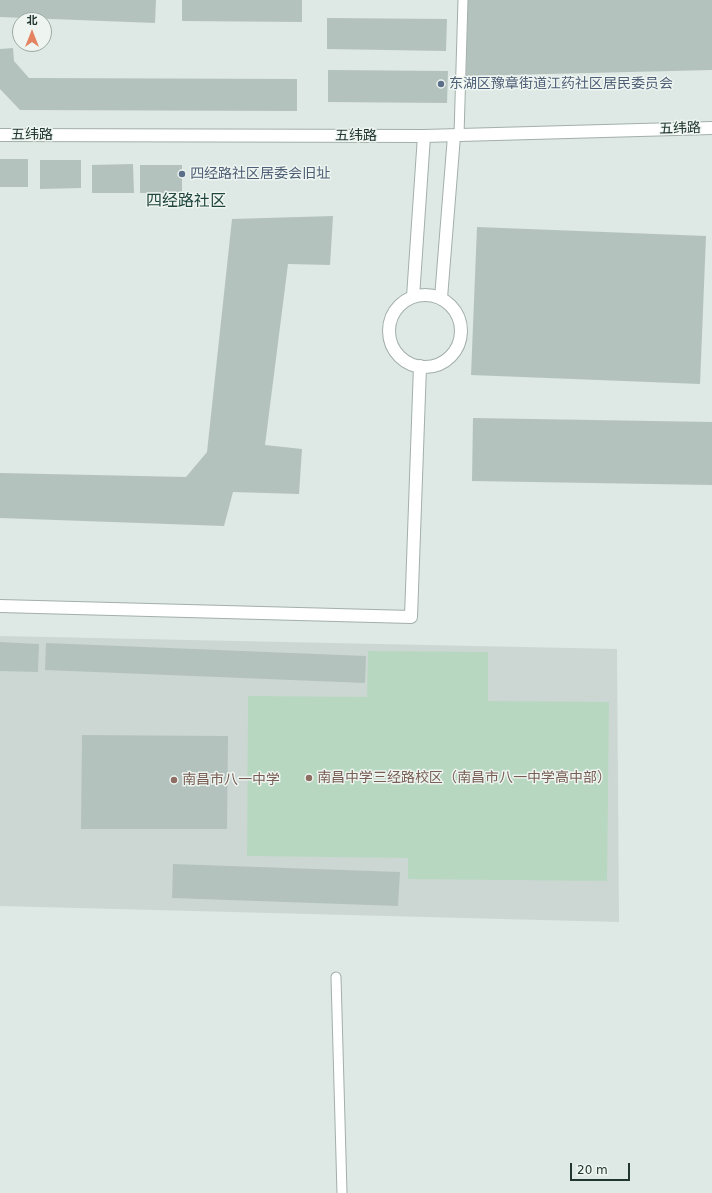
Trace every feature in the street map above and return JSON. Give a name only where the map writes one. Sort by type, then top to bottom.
[{"type":"street","name":"五纬路","points":[[0,136],[457,136],[712,128]]},
{"type":"street","points":[[412,297],[424,136]]},
{"type":"street","points":[[441,298],[457,136]]},
{"type":"street","points":[[418,295],[430,295],[441,298],[450,305],[457,314],[461,324],[461,336],[458,346],[451,356],[442,363],[430,368],[408,362],[398,354],[392,344],[389,332],[391,319],[397,308],[412,297],[418,295]]},
{"type":"street","points":[[0,606],[411,618],[420,366]]},
{"type":"lane","points":[[457,136],[463,0]]},
{"type":"lane","points":[[336,977],[342,1193]]},
{"type":"shaded area","name":"南昌中学三经路校区（南昌市八一中学高中部）","points":[[0,636],[617,649],[619,922],[0,906]]},
{"type":"green space","points":[[368,651],[488,652],[488,701],[609,702],[607,881],[408,879],[408,858],[247,856],[248,696],[367,697]]},
{"type":"building","points":[[0,0],[156,0],[155,23],[52,19],[52,12],[12,12],[12,17],[0,17]]},
{"type":"building","points":[[182,0],[302,0],[302,22],[182,21]]},
{"type":"building","points":[[468,0],[712,0],[712,70],[466,76]]},
{"type":"building","points":[[327,18],[447,19],[446,51],[327,49]]},
{"type":"building","points":[[12,48],[14,61],[29,78],[297,79],[297,111],[20,110],[0,89],[0,49]]},
{"type":"building","points":[[328,70],[448,71],[447,103],[328,102]]},
{"type":"building","points":[[0,159],[28,159],[28,187],[0,187]]},
{"type":"building","points":[[40,160],[81,160],[81,188],[40,189]]},
{"type":"building","points":[[133,164],[134,193],[92,193],[92,165]]},
{"type":"building","points":[[140,165],[182,165],[182,193],[140,193]]},
{"type":"building","points":[[333,216],[330,265],[288,264],[265,445],[302,449],[299,494],[233,492],[224,526],[0,518],[0,473],[186,477],[207,452],[232,219]]},
{"type":"building","points":[[477,227],[706,236],[700,384],[471,375]]},
{"type":"building","points":[[473,418],[712,422],[712,485],[472,481]]},
{"type":"building","points":[[0,642],[39,644],[38,672],[0,671]]},
{"type":"building","points":[[46,643],[366,656],[365,683],[45,670]]},
{"type":"building","points":[[82,735],[228,736],[227,829],[81,829]]},
{"type":"building","points":[[173,864],[400,872],[398,906],[172,898]]},
{"type":"place","name":"东湖区豫章街道江药社区居民委员会","points":[[441,84]]},
{"type":"place","name":"四经路社区居委会旧址","points":[[182,174]]},
{"type":"place","name":"南昌中学三经路校区（南昌市八一中学高中部）","points":[[309,778]]},
{"type":"place","name":"南昌市八一中学","points":[[174,780]]},
{"type":"district","name":"四经路社区","points":[[186,202]]}]
